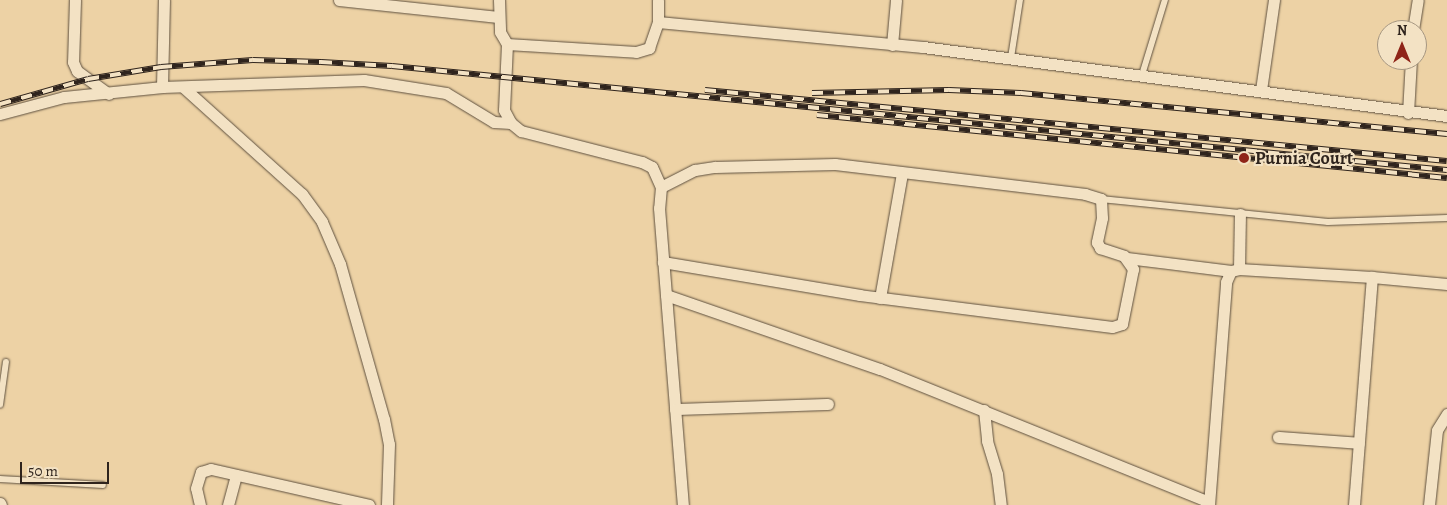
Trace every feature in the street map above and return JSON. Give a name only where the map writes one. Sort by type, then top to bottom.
[{"type":"street","points":[[75,0],[73,62],[77,71],[109,94]]},
{"type":"street","points":[[162,87],[164,0]]},
{"type":"street","points":[[346,0],[498,17]]},
{"type":"street","points":[[499,0],[498,17],[500,32],[507,44],[504,110],[511,123],[521,132],[642,162],[652,167],[661,187],[659,208],[662,262],[683,505]]},
{"type":"street","points":[[507,44],[636,52],[648,48],[658,22],[658,0]]},
{"type":"street","points":[[892,45],[896,0]]},
{"type":"street","points":[[1261,90],[1274,0]]},
{"type":"street","points":[[1415,20],[1418,0]]},
{"type":"street","points":[[658,22],[1011,58],[1261,90],[1408,113],[1447,116]]},
{"type":"street","points":[[1408,113],[1410,70]]},
{"type":"street","points":[[0,114],[64,97],[109,94],[162,87],[381,82],[446,93],[494,122],[511,123]]},
{"type":"street","points":[[183,87],[302,194],[322,222],[340,264],[384,420],[389,444],[387,505]]},
{"type":"street","points":[[661,187],[695,170],[715,167],[835,164],[1085,194],[1101,199],[1102,213],[1097,242],[1106,252],[1127,258],[1235,270],[1372,276],[1447,284]]},
{"type":"street","points":[[880,298],[902,173]]},
{"type":"street","points":[[666,295],[880,369],[984,410],[1209,504],[1226,282],[1235,270],[1240,214]]},
{"type":"street","points":[[662,262],[880,298],[1117,327],[1122,324],[1133,268],[1127,258]]},
{"type":"street","points":[[1354,505],[1372,276]]},
{"type":"street","points":[[675,409],[828,404]]},
{"type":"street","points":[[984,410],[987,441],[997,474],[1001,505]]},
{"type":"street","points":[[1429,505],[1437,430],[1447,414]]},
{"type":"street","points":[[1278,437],[1359,443]]},
{"type":"street","points":[[200,505],[196,488],[201,472],[211,468],[369,505]]},
{"type":"street","points":[[228,505],[236,475]]},
{"type":"lane","points":[[1011,58],[1020,0]]},
{"type":"lane","points":[[1142,75],[1165,0]]},
{"type":"lane","points":[[1101,199],[1328,222],[1447,218]]},
{"type":"lane","points":[[0,405],[6,362]]},
{"type":"lane","points":[[0,479],[103,485]]},
{"type":"railway","points":[[0,104],[88,79],[161,67],[253,60],[321,62],[392,66],[1447,170]]},
{"type":"railway","points":[[705,90],[1447,161]]},
{"type":"railway","points":[[812,93],[949,90],[1021,93],[1447,134]]},
{"type":"railway","points":[[817,115],[1447,178]]},
{"type":"place","name":"Purnia Court","points":[[1244,158]]}]
